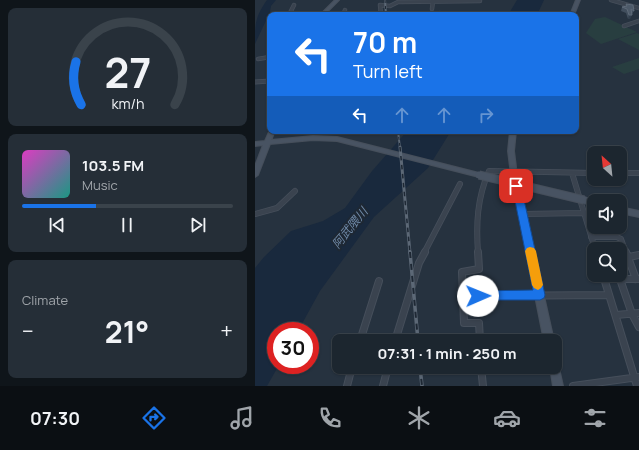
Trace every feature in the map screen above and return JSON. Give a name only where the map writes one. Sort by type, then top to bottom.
[{"type":"street","points":[[325,12],[337,0]]},
{"type":"street","points":[[573,12],[578,0]]},
{"type":"street","points":[[611,0],[639,8]]},
{"type":"street","points":[[410,1],[410,6]]},
{"type":"street","points":[[432,9],[433,1]]},
{"type":"street","points":[[456,1],[456,7]]},
{"type":"street","points":[[381,12],[381,5],[390,6],[398,2],[480,1]]},
{"type":"street","points":[[290,12],[294,5]]},
{"type":"street","points":[[624,26],[639,21]]},
{"type":"street","points":[[634,22],[639,24]]},
{"type":"street","points":[[258,59],[267,58]]},
{"type":"street","points":[[255,82],[267,81]]},
{"type":"street","points":[[255,175],[271,134]]},
{"type":"street","points":[[513,134],[511,151],[514,172],[548,334]]},
{"type":"street","points":[[255,144],[313,138],[337,139],[587,201]]},
{"type":"street","points":[[480,334],[479,323],[464,323],[462,272],[479,269],[476,222],[482,185],[489,171],[587,173]]},
{"type":"street","points":[[627,173],[639,173]]},
{"type":"street","points":[[572,174],[593,242]]},
{"type":"street","points":[[397,334],[419,263],[461,184]]},
{"type":"street","points":[[255,214],[277,208],[295,192]]},
{"type":"street","points":[[627,211],[639,214]]},
{"type":"street","points":[[523,214],[584,213]]},
{"type":"street","points":[[591,237],[619,237],[621,239],[638,279],[625,279],[621,282],[632,314],[639,327]]},
{"type":"street","points":[[629,257],[639,255]]},
{"type":"street","points":[[362,334],[379,281]]},
{"type":"street","points":[[605,282],[637,378],[637,386]]},
{"type":"street","points":[[463,296],[609,294]]},
{"type":"street","points":[[616,315],[639,313]]},
{"type":"street","points":[[347,386],[350,374]]},
{"type":"street","points":[[383,386],[386,374]]},
{"type":"street","points":[[482,374],[483,386]]},
{"type":"street","points":[[556,374],[558,386]]},
{"type":"street","points":[[573,386],[637,378]]},
{"type":"green space","points":[[605,17],[637,32],[601,44],[586,33],[595,19]]},
{"type":"green space","points":[[637,33],[639,34],[639,50],[618,39]]},
{"type":"green space","points":[[639,58],[639,69],[624,74],[612,67]]},
{"type":"water","points":[[267,0],[276,0],[271,6],[270,12],[267,12],[267,18],[255,44],[255,31],[260,11]]},
{"type":"water","points":[[517,0],[544,0],[538,12],[510,12]]},
{"type":"water","name":"阿武隈川","points":[[404,134],[449,134],[428,168],[374,217],[320,291],[303,322],[267,322],[267,374],[274,374],[267,386],[255,386],[255,268],[264,257],[291,231],[323,221],[345,208],[372,171]]},
{"type":"building","points":[[626,4],[633,5],[634,11],[631,9],[632,15],[629,15],[627,9],[622,7],[627,6]]},
{"type":"railway","points":[[385,0],[386,12]]},
{"type":"railway","points":[[398,134],[400,148]]},
{"type":"railway","points":[[400,147],[410,253]]},
{"type":"railway","points":[[410,252],[417,334]]},
{"type":"railway","points":[[421,374],[422,386]]},
{"type":"slow traffic","points":[[530,251],[538,285]]},
{"type":"route","points":[[478,296],[540,295],[516,186]]}]
